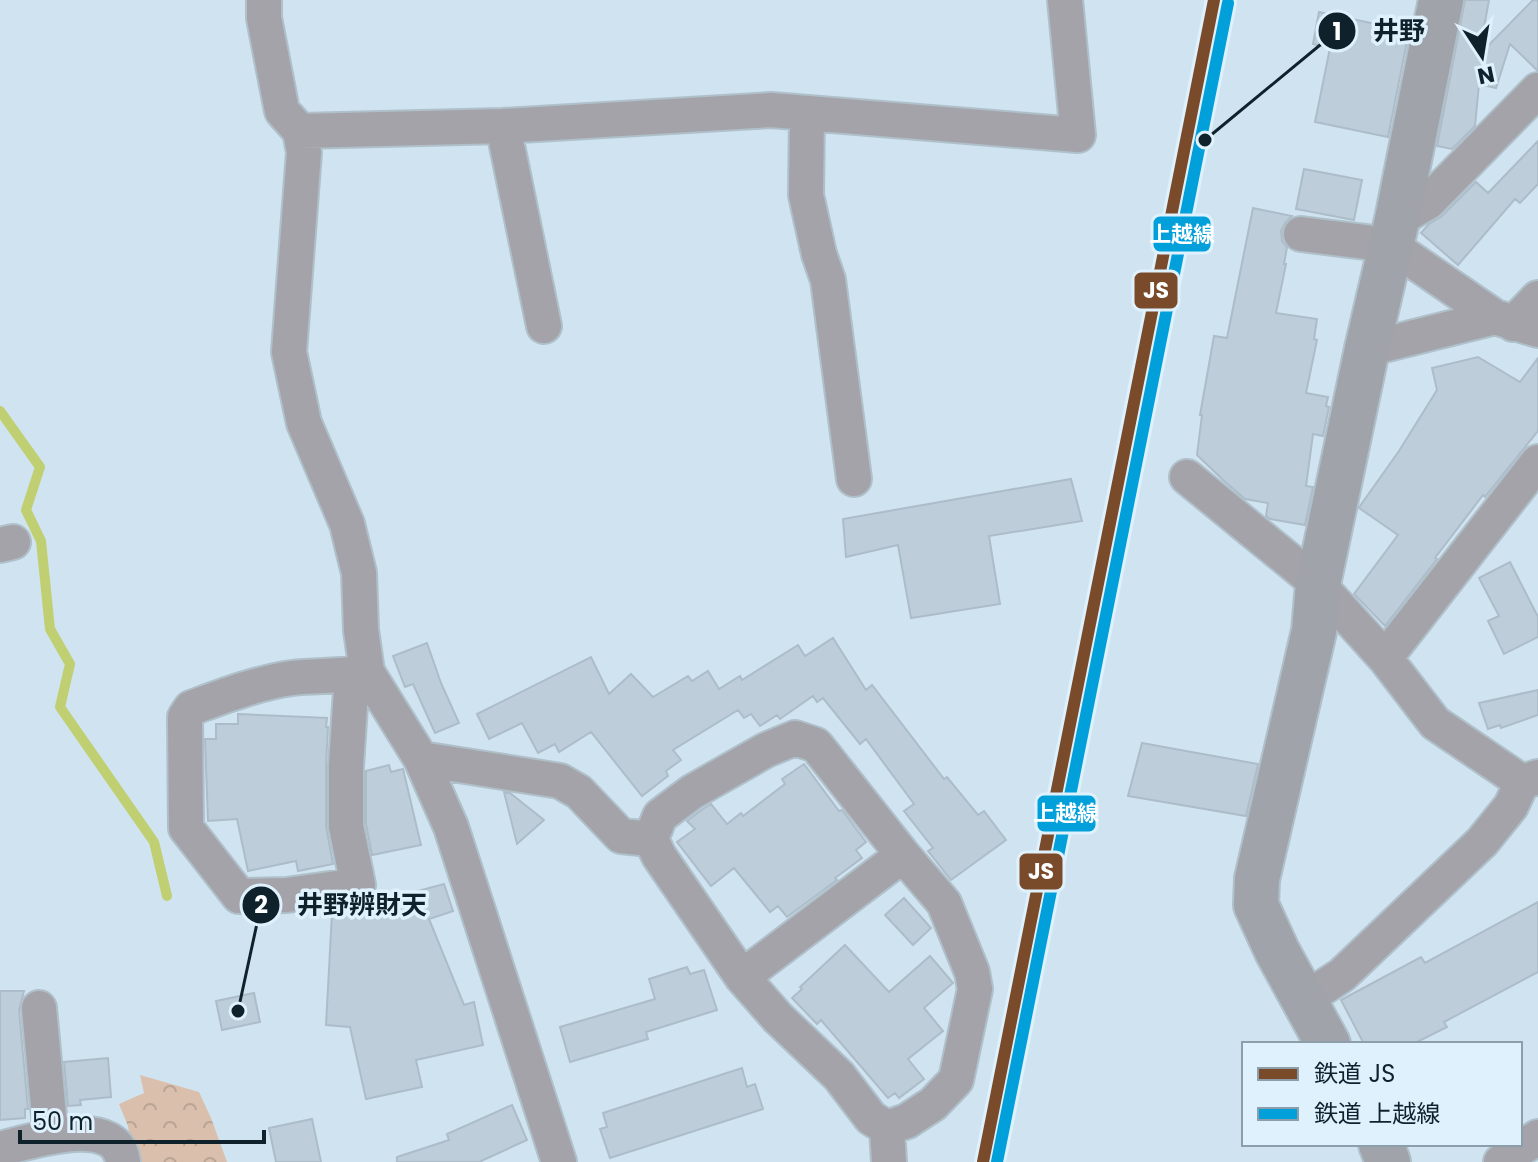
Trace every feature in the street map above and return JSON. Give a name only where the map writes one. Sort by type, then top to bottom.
[{"type":"street","points":[[264,0],[264,18],[282,111],[300,131],[304,152],[289,352],[304,423],[347,524],[359,573],[360,673],[346,766],[346,826],[358,885],[287,895],[239,896],[186,828],[185,717],[191,708],[260,684],[360,673]]},
{"type":"street","points":[[300,131],[503,126],[771,110],[1078,135],[1065,0]]},
{"type":"street","points":[[1327,1042],[1277,951],[1256,905],[1257,879],[1314,631],[1318,584],[1441,0]]},
{"type":"street","points":[[1394,232],[1428,202],[1538,90]]},
{"type":"street","points":[[807,113],[806,195],[828,280],[854,479]]},
{"type":"street","points":[[503,126],[544,326]]},
{"type":"street","points":[[1301,234],[1394,232],[1515,324]]},
{"type":"street","points":[[1367,349],[1515,324],[1538,298]]},
{"type":"street","points":[[1385,658],[1538,462]]},
{"type":"street","points":[[1187,477],[1318,584],[1385,658],[1435,723],[1530,780],[1482,842],[1342,975],[1304,1000]]},
{"type":"street","points":[[360,673],[421,759],[451,827],[548,1158]]},
{"type":"street","points":[[795,738],[816,745],[944,903],[972,972],[975,989],[956,1080],[933,1104],[907,1121],[887,1128],[871,1118],[839,1076],[778,1018],[742,977],[659,856],[651,839],[660,816],[692,792],[766,750],[795,738]]},
{"type":"street","points":[[421,759],[560,781],[579,792],[621,836],[651,839]]},
{"type":"street","points":[[742,977],[903,855]]},
{"type":"street","points":[[39,1008],[51,1137]]},
{"type":"street","points":[[887,1128],[889,1162]]},
{"type":"street","points":[[0,1149],[51,1137],[91,1133],[110,1139],[122,1154],[123,1162]]},
{"type":"street","points":[[1501,1162],[1538,1137]]},
{"type":"green space","points":[[140,1075],[199,1092],[227,1162],[133,1162],[128,1126],[119,1104],[144,1093]]},
{"type":"building","points":[[1465,0],[1489,0],[1479,55],[1533,0],[1538,0],[1538,71],[1510,44],[1496,88],[1479,84],[1475,126],[1452,149],[1437,146]]},
{"type":"building","points":[[1319,12],[1409,31],[1388,137],[1315,122],[1330,48],[1313,44]]},
{"type":"building","points":[[1538,141],[1538,184],[1520,203],[1515,199],[1458,265],[1421,233],[1476,182],[1488,193]]},
{"type":"building","points":[[1304,169],[1362,180],[1354,220],[1296,209]]},
{"type":"building","points":[[1253,208],[1292,216],[1281,231],[1282,241],[1287,247],[1286,264],[1276,313],[1317,319],[1314,339],[1317,340],[1306,393],[1328,397],[1326,406],[1329,407],[1323,436],[1313,434],[1306,486],[1313,487],[1305,525],[1270,519],[1266,516],[1268,503],[1245,499],[1197,455],[1200,415],[1214,336],[1227,338]]},
{"type":"building","points":[[1478,357],[1520,382],[1538,358],[1538,431],[1485,497],[1483,495],[1385,626],[1354,594],[1398,535],[1359,508],[1437,390],[1432,368]]},
{"type":"building","points":[[1071,479],[1082,521],[989,536],[1000,604],[911,618],[898,545],[846,557],[843,519]]},
{"type":"building","points":[[1510,562],[1538,617],[1538,637],[1504,654],[1488,621],[1499,616],[1479,578]]},
{"type":"building","points":[[833,638],[866,690],[872,685],[944,779],[947,777],[978,815],[984,811],[1006,840],[951,880],[928,851],[933,848],[904,811],[914,804],[866,739],[860,744],[823,698],[817,702],[813,696],[780,719],[777,715],[760,726],[751,714],[744,718],[738,710],[673,750],[681,760],[666,771],[668,776],[642,796],[591,732],[559,752],[555,744],[538,753],[522,723],[489,739],[477,714],[591,657],[609,694],[631,674],[653,697],[688,676],[692,681],[708,671],[719,689],[740,676],[742,680],[798,645],[805,656]]},
{"type":"building","points":[[427,643],[459,723],[435,733],[413,684],[405,687],[393,656]]},
{"type":"building","points":[[1538,690],[1538,715],[1501,728],[1500,725],[1488,729],[1479,703]]},
{"type":"building","points":[[238,714],[327,718],[326,826],[333,864],[298,871],[296,861],[248,871],[237,819],[208,821],[205,739],[216,739],[216,724],[238,724]]},
{"type":"building","points":[[1142,743],[1258,764],[1246,816],[1128,796]]},
{"type":"building","points":[[804,764],[866,842],[856,850],[862,858],[787,917],[778,906],[770,912],[734,868],[711,886],[677,842],[695,829],[687,821],[711,804],[727,824],[741,813],[743,816],[785,784],[782,779]]},
{"type":"building","points":[[389,765],[391,772],[403,769],[421,845],[372,855],[366,824],[366,771]]},
{"type":"building","points":[[504,792],[510,793],[544,820],[517,844]]},
{"type":"building","points":[[444,884],[453,911],[429,919],[464,1005],[474,1002],[483,1045],[416,1060],[422,1087],[366,1099],[350,1027],[326,1025],[332,913],[378,916],[374,903]]},
{"type":"building","points":[[904,898],[931,928],[913,945],[885,915]]},
{"type":"building","points":[[1538,902],[1538,972],[1444,1022],[1447,1027],[1417,1042],[1363,1042],[1341,1000],[1421,957],[1425,963]]},
{"type":"building","points":[[845,945],[889,992],[930,956],[953,983],[924,1008],[943,1031],[908,1059],[924,1079],[899,1098],[895,1093],[888,1098],[821,1020],[817,1024],[792,998]]},
{"type":"building","points":[[687,967],[690,974],[704,970],[717,1010],[646,1032],[648,1039],[570,1062],[560,1027],[655,999],[649,979]]},
{"type":"building","points":[[0,991],[24,991],[19,1010],[28,1109],[25,1109],[25,1118],[0,1120]]},
{"type":"building","points":[[254,993],[260,1022],[222,1030],[216,1001]]},
{"type":"building","points":[[108,1058],[111,1097],[80,1100],[81,1105],[68,1106],[64,1062]]},
{"type":"building","points":[[742,1068],[747,1087],[755,1084],[763,1109],[610,1158],[600,1129],[607,1127],[603,1113]]},
{"type":"building","points":[[512,1105],[527,1140],[479,1162],[397,1162],[397,1157],[449,1140],[447,1134]]},
{"type":"building","points":[[312,1119],[321,1162],[276,1162],[269,1128]]},
{"type":"waterway","points":[[0,411],[40,467],[26,510],[41,541],[50,629],[70,664],[60,707],[154,842],[167,896]]},
{"type":"rail line","name":"JS","points":[[983,1162],[1214,0]]},
{"type":"rail line","name":"上越線","points":[[997,1162],[1228,3]]},
{"type":"place","name":"井野","points":[[1205,140]]},
{"type":"place","name":"井野辨財天","points":[[238,1011]]}]
